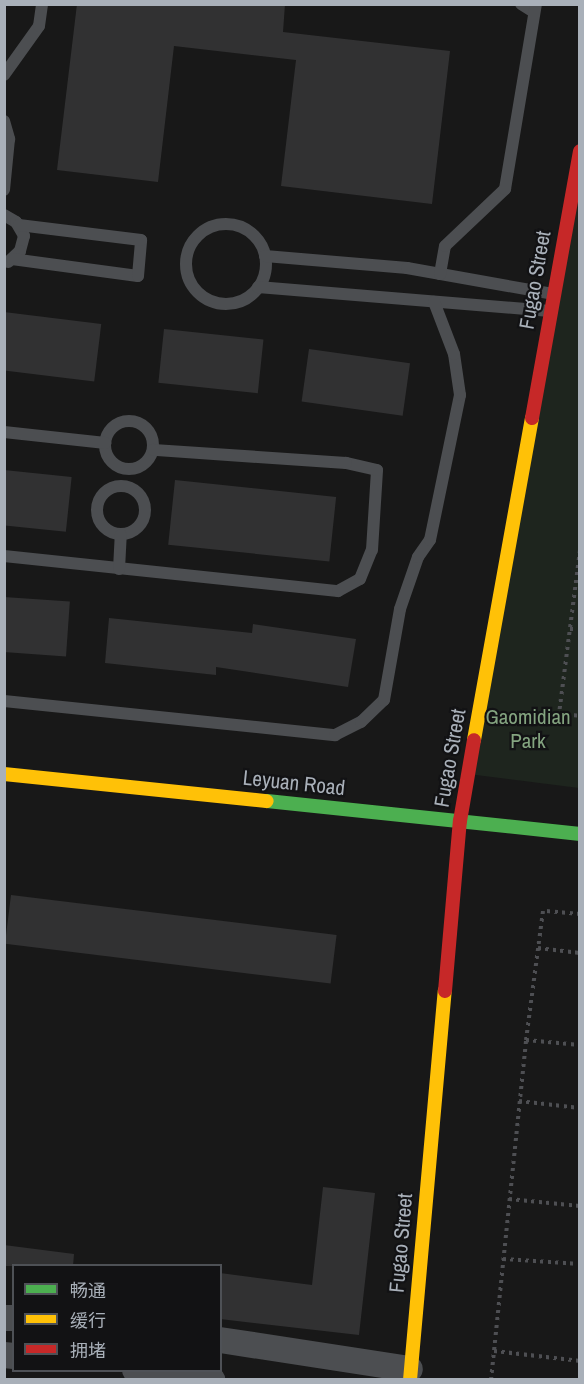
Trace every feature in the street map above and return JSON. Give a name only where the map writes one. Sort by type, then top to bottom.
[{"type":"street","name":"Fugao Street","points":[[410,1374],[460,821],[579,151]]},
{"type":"street","name":"Leyuan Road","points":[[4,774],[579,834]]},
{"type":"street","points":[[222,1340],[410,1374]]},
{"type":"street","points":[[144,1372],[212,1380]]},
{"type":"lane","points":[[4,75],[39,26],[42,4]]},
{"type":"lane","points":[[440,274],[445,246],[505,189],[535,8],[520,4]]},
{"type":"lane","points":[[4,121],[9,139],[4,190]]},
{"type":"lane","points":[[4,203],[23,244],[8,261]]},
{"type":"lane","points":[[8,261],[138,276],[141,240],[11,219]]},
{"type":"lane","points":[[222,224],[249,231],[265,256],[258,287],[238,302],[213,302],[194,287],[186,261],[197,236],[222,224]]},
{"type":"lane","points":[[265,256],[440,274],[554,294]]},
{"type":"lane","points":[[258,287],[551,311]]},
{"type":"lane","points":[[4,701],[335,735],[361,723],[384,700],[400,609],[418,557],[430,540],[460,395],[454,354],[434,302]]},
{"type":"lane","points":[[131,420],[146,427],[153,450],[145,464],[125,468],[109,458],[105,443],[116,424],[131,420]]},
{"type":"lane","points":[[4,432],[105,443]]},
{"type":"lane","points":[[4,556],[338,591],[360,579],[372,550],[377,470],[346,463],[153,450]]},
{"type":"lane","points":[[123,486],[125,468]]},
{"type":"lane","points":[[123,486],[137,493],[144,515],[136,529],[121,535],[105,530],[96,509],[108,490],[123,486]]},
{"type":"lane","points":[[119,569],[121,535]]},
{"type":"path","points":[[579,550],[559,714],[579,716]]},
{"type":"path","points":[[570,628],[579,629]]},
{"type":"path","points":[[491,1380],[519,1101],[543,911],[579,914]]},
{"type":"path","points":[[538,948],[579,953]]},
{"type":"path","points":[[526,1040],[579,1045]]},
{"type":"path","points":[[519,1101],[579,1108]]},
{"type":"path","points":[[509,1199],[579,1206]]},
{"type":"path","points":[[503,1259],[579,1264]]},
{"type":"path","points":[[494,1351],[579,1361]]},
{"type":"green space","name":"Gaomidian Park","points":[[579,151],[579,788],[468,774]]},
{"type":"building","points":[[77,4],[285,4],[283,32],[450,51],[432,204],[281,186],[296,60],[174,46],[158,182],[57,170]]},
{"type":"building","points":[[4,312],[101,324],[94,382],[4,370]]},
{"type":"building","points":[[164,329],[263,339],[258,393],[158,383]]},
{"type":"building","points":[[309,349],[410,363],[403,416],[302,401]]},
{"type":"building","points":[[4,470],[72,477],[66,532],[4,525]]},
{"type":"building","points":[[175,480],[336,497],[329,562],[168,545]]},
{"type":"building","points":[[4,597],[70,602],[66,656],[4,652]]},
{"type":"building","points":[[109,618],[252,633],[253,624],[356,639],[348,687],[216,667],[216,675],[105,663]]},
{"type":"building","points":[[11,895],[337,935],[331,984],[5,944]]},
{"type":"building","points":[[323,1187],[375,1193],[359,1335],[222,1319],[222,1273],[312,1285]]},
{"type":"building","points":[[4,1245],[74,1254],[73,1264],[4,1266]]},
{"type":"traffic: fast","points":[[267,801],[580,834]]},
{"type":"traffic: slow","points":[[474,740],[532,418]]},
{"type":"traffic: slow","points":[[4,774],[267,801]]},
{"type":"traffic: slow","points":[[410,1380],[445,991]]},
{"type":"traffic: jam","points":[[532,418],[580,151]]},
{"type":"traffic: jam","points":[[445,991],[460,821],[474,740]]}]
